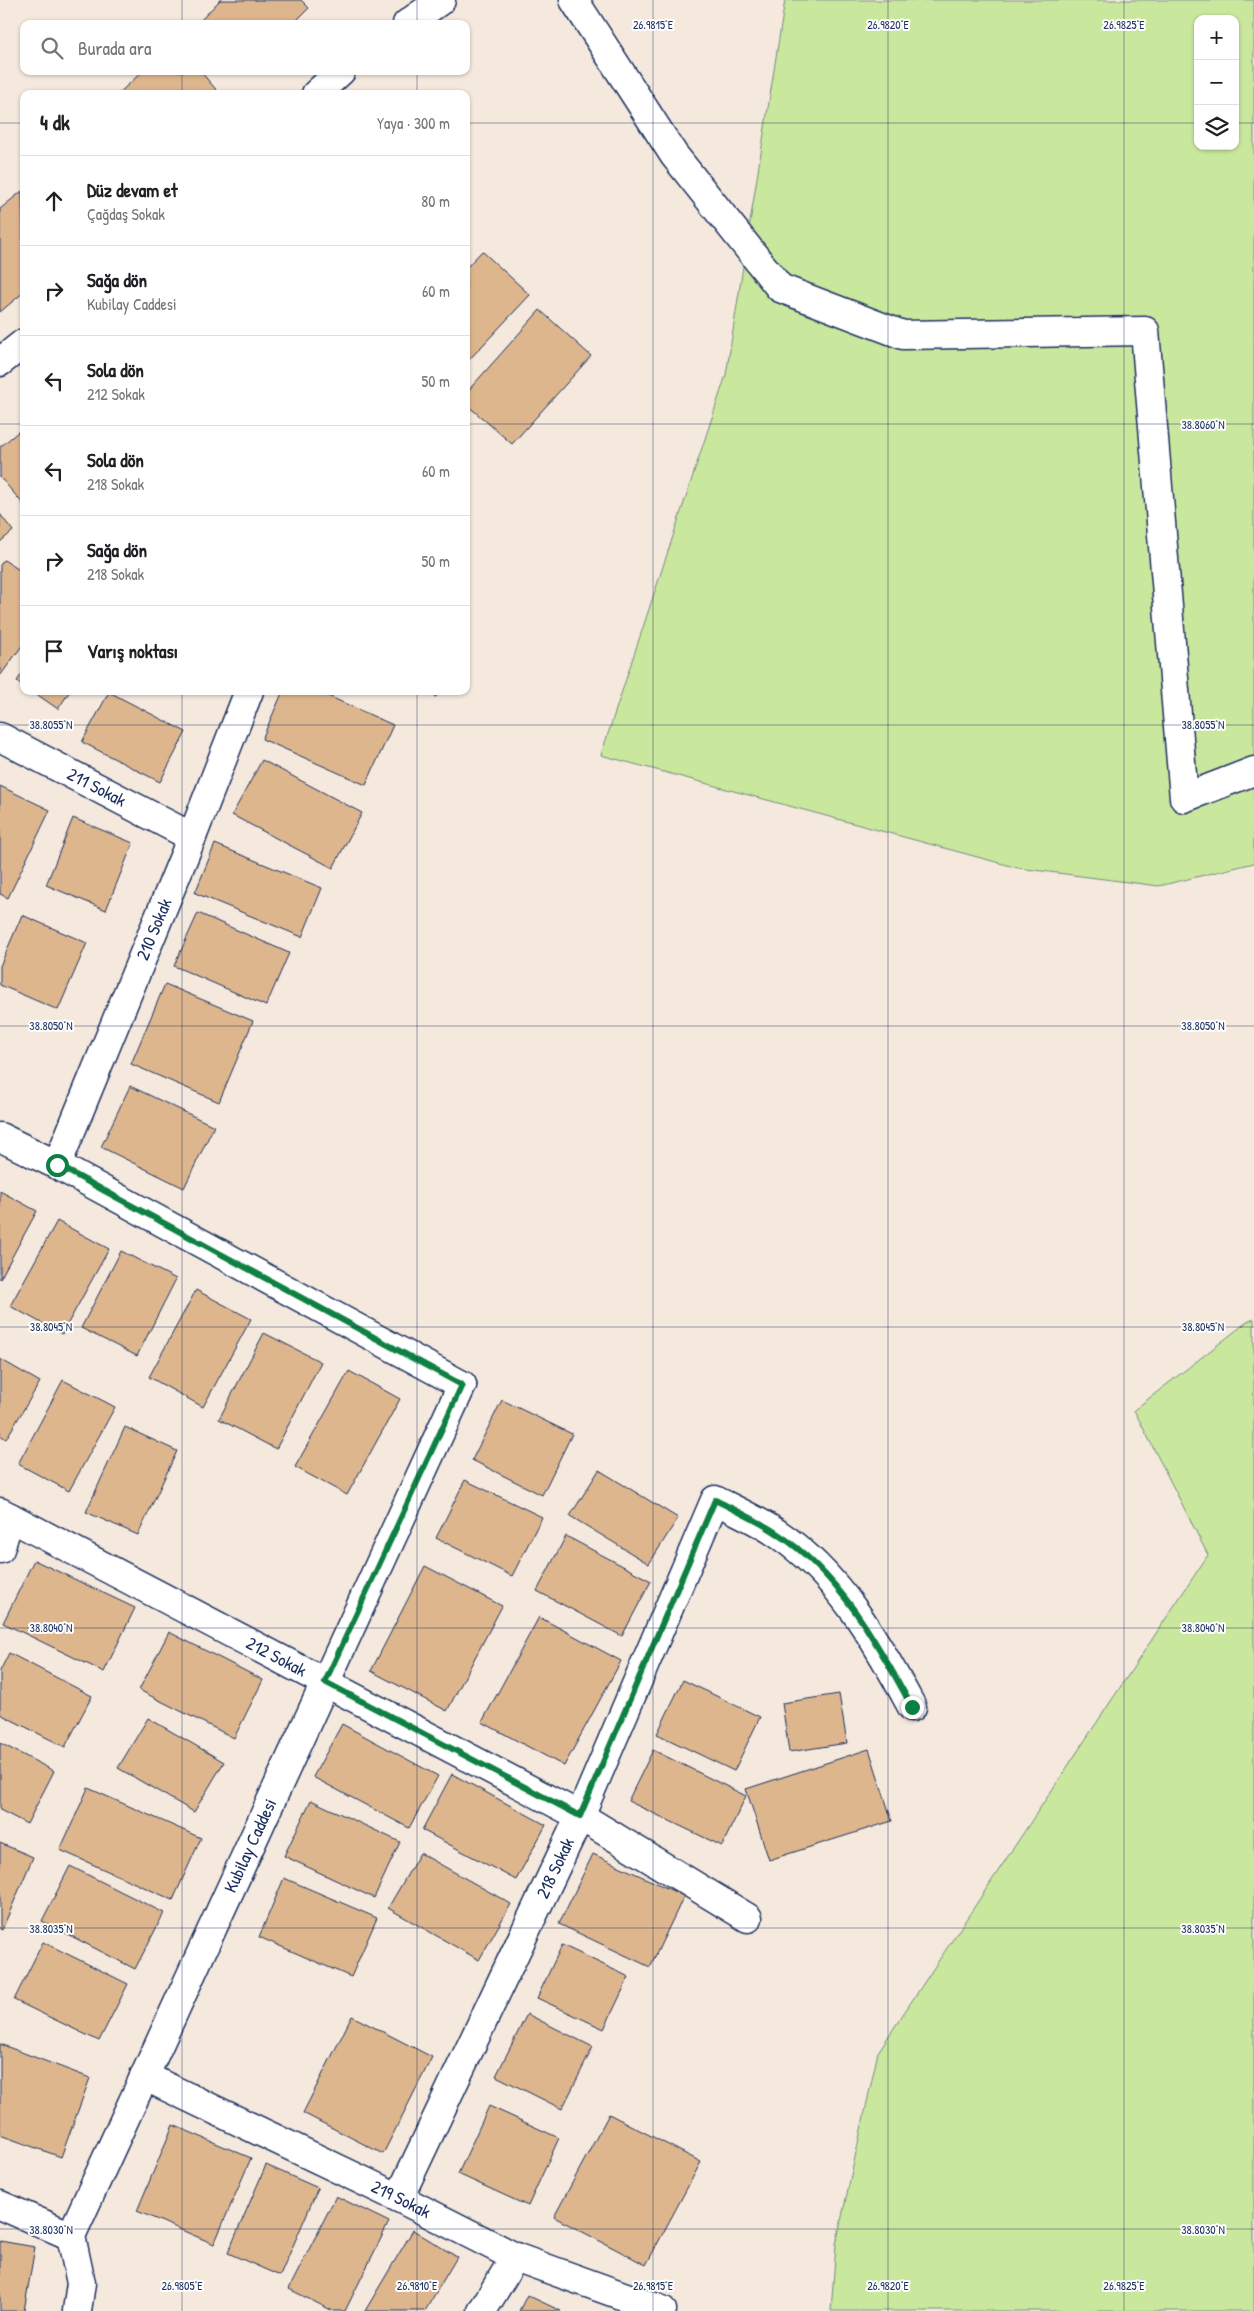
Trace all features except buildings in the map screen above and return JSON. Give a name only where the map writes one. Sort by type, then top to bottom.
[{"type":"street","points":[[414,20],[441,0]]},
{"type":"street","points":[[574,0],[674,155],[780,288],[903,335],[1145,332],[1184,798],[1254,771]]},
{"type":"street","points":[[320,90],[337,75]]},
{"type":"street","points":[[0,362],[20,346]]},
{"type":"street","name":"210 Sokak","points":[[57,1165],[192,838],[247,695]]},
{"type":"street","name":"211 Sokak","points":[[0,737],[192,838]]},
{"type":"street","points":[[0,1136],[57,1165]]},
{"type":"street","name":"Kubilay Caddesi","points":[[57,1165],[462,1385],[71,2236]]},
{"type":"street","name":"218 Sokak","points":[[398,2198],[580,1816],[715,1500],[775,1532],[834,1582],[884,1656],[912,1707]]},
{"type":"street","points":[[0,1549],[5,1515]]},
{"type":"street","name":"212 Sokak","points":[[5,1515],[580,1816],[748,1918]]},
{"type":"street","name":"219 Sokak","points":[[144,2076],[398,2198],[515,2257],[662,2310]]},
{"type":"street","points":[[0,2205],[71,2236],[81,2283],[77,2311]]},
{"type":"street","points":[[482,2311],[515,2257]]},
{"type":"green space","points":[[785,0],[1254,0],[1254,863],[1159,886],[1018,868],[601,755],[726,375]]},
{"type":"green space","points":[[1254,1319],[1254,2311],[831,2311],[836,2244],[878,2052],[1208,1555],[1134,1410],[1247,1322]]},
{"type":"route","points":[[57,1165],[462,1385],[325,1682],[580,1816],[715,1500],[775,1532],[834,1582],[884,1656],[912,1707]]}]
